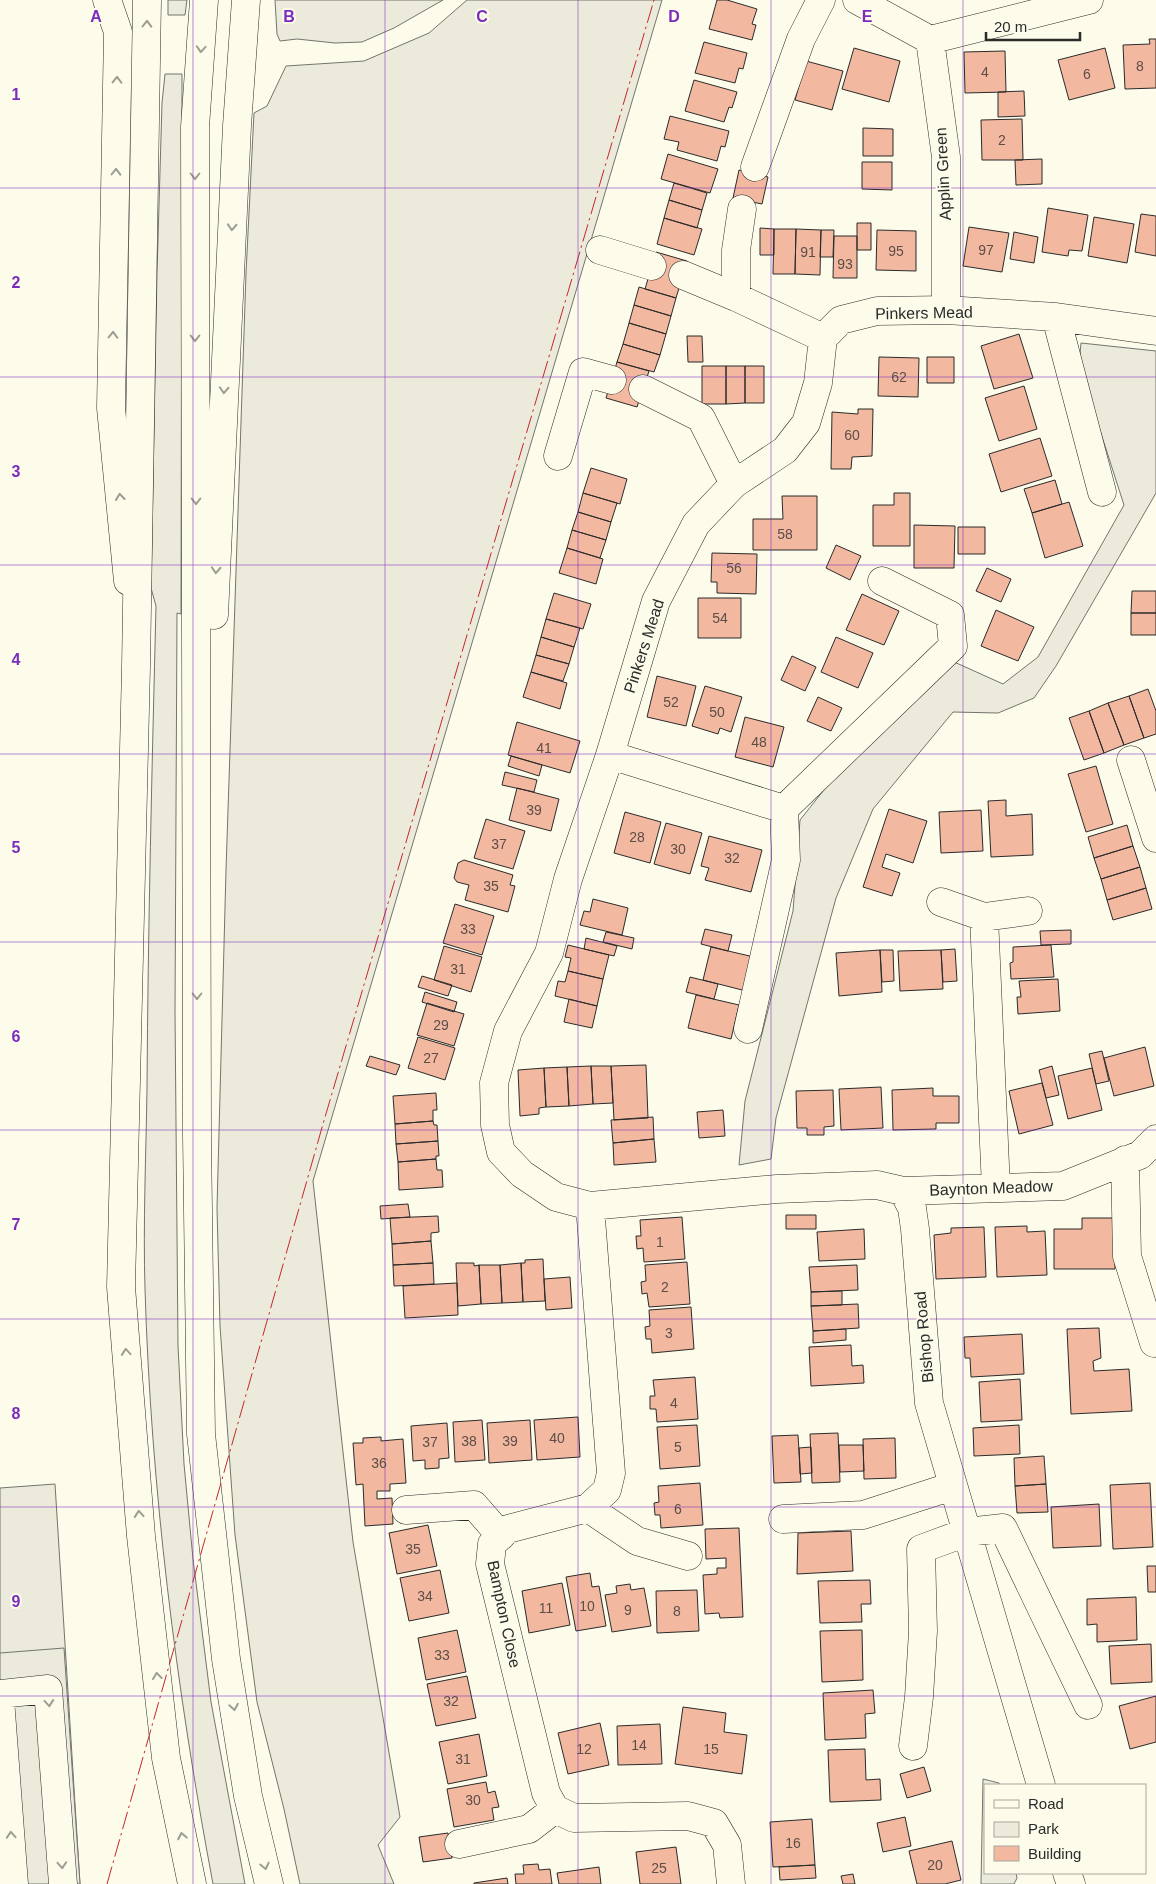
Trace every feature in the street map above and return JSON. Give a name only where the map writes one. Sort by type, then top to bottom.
[{"type":"main road","points":[[107,0],[118,32],[111,408],[136,667]]},
{"type":"main road","points":[[147,0],[136,667],[121,1287],[141,1536],[166,1758],[192,1884]]},
{"type":"main road","points":[[204,0],[195,127],[197,964],[201,1434],[226,1659],[248,1796],[269,1884]]},
{"type":"main road","points":[[197,964],[237,126],[246,0]]},
{"type":"main road","points":[[755,167],[802,39],[821,0]]},
{"type":"main road","points":[[857,0],[930,40],[1089,0]]},
{"type":"main road","name":"Applin Green","points":[[930,40],[946,156],[946,310]]},
{"type":"main road","points":[[736,297],[736,250],[742,209]]},
{"type":"main road","points":[[600,250],[652,266]]},
{"type":"main road","points":[[683,275],[736,297],[823,338]]},
{"type":"main road","name":"Pinkers Mead","points":[[590,1206],[556,1197],[522,1174],[501,1152],[495,1125],[494,1083],[508,1031],[549,953],[568,880],[610,754],[656,601],[696,524],[734,484],[785,450],[806,423],[818,383],[823,338],[841,320],[877,312],[946,310],[1056,317],[1156,331]]},
{"type":"main road","points":[[1056,317],[1102,492]]},
{"type":"main road","points":[[558,456],[584,372],[612,380]]},
{"type":"main road","points":[[643,389],[701,418],[734,484]]},
{"type":"main road","points":[[748,1029],[786,860],[784,809],[952,646],[950,615],[882,581]]},
{"type":"main road","points":[[610,754],[784,809]]},
{"type":"main road","points":[[1131,760],[1156,838]]},
{"type":"main road","points":[[941,902],[984,917],[1028,911]]},
{"type":"main road","points":[[984,917],[996,1188]]},
{"type":"main road","name":"Baynton Meadow","points":[[903,1191],[1063,1186],[1140,1155],[1156,1139]]},
{"type":"main road","points":[[1125,1160],[1127,1256],[1154,1343]]},
{"type":"main road","points":[[590,1206],[777,1189],[877,1185],[903,1191]]},
{"type":"main road","name":"Bishop Road","points":[[903,1191],[912,1208],[915,1230],[930,1403],[1041,1784]]},
{"type":"main road","name":"Bampton Close","points":[[555,1809],[546,1793],[490,1564],[492,1544],[508,1529],[588,1508],[607,1490],[610,1472],[590,1206]]},
{"type":"main road","points":[[783,1519],[863,1515],[953,1486]]},
{"type":"main road","points":[[406,1510],[474,1505],[501,1536]]},
{"type":"main road","points":[[588,1508],[637,1541],[688,1556]]},
{"type":"main road","points":[[913,1746],[924,1631],[921,1549],[967,1532],[1003,1528],[1088,1705]]},
{"type":"main road","points":[[0,1694],[48,1689],[63,1884]]},
{"type":"main road","points":[[0,1699],[14,1884]]},
{"type":"main road","points":[[459,1844],[529,1829],[555,1809],[574,1818],[688,1816],[714,1823],[727,1845],[731,1884]]},
{"type":"green space","points":[[168,0],[187,0],[185,15],[168,15]]},
{"type":"green space","points":[[275,0],[443,0],[394,28],[362,42],[335,43],[297,39],[280,41],[277,34]]},
{"type":"green space","points":[[467,0],[662,0],[313,1181],[353,1542],[400,1817],[378,1845],[394,1884],[300,1884],[284,1809],[257,1702],[235,1535],[220,1326],[217,1208],[226,870],[246,273],[254,113],[267,106],[286,66],[364,61],[429,33]]},
{"type":"green space","points":[[165,74],[182,74],[181,614],[177,613],[175,1011],[178,1346],[184,1464],[193,1559],[211,1702],[245,1884],[213,1884],[188,1736],[167,1588],[159,1513],[148,1364],[144,1214],[156,606],[151,588],[157,274],[162,103]]},
{"type":"green space","points":[[1081,343],[1156,351],[1156,493],[1056,666],[1034,698],[998,713],[953,712],[873,809],[836,898],[776,1118],[771,1159],[739,1165],[745,1101],[793,911],[800,820],[831,781],[952,661],[1003,684],[1038,657],[1124,505],[1079,365]]},
{"type":"green space","points":[[55,1484],[80,1884],[0,1884],[0,1488]]},
{"type":"green space","points":[[983,1779],[1000,1784],[984,1784],[984,1874],[1016,1874],[1017,1878],[1014,1884],[981,1884]]},
{"type":"shaded area","points":[[64,1648],[80,1884],[0,1884],[0,1653]]},
{"type":"building","points":[[717,0],[727,0],[757,9],[752,24],[756,25],[752,40],[709,29]]},
{"type":"building","points":[[1149,39],[1156,39],[1156,88],[1125,89],[1123,45],[1150,44]]},
{"type":"building","points":[[704,42],[747,53],[743,69],[739,68],[735,83],[695,73]]},
{"type":"building","points":[[854,48],[900,61],[889,102],[842,89]]},
{"type":"building","points":[[1105,48],[1115,88],[1069,100],[1058,60]]},
{"type":"building","points":[[1005,51],[1006,92],[965,93],[964,52]]},
{"type":"building","points":[[806,61],[843,71],[832,110],[795,100]]},
{"type":"building","points":[[694,80],[737,92],[732,108],[729,107],[724,122],[685,111]]},
{"type":"building","points":[[1024,91],[1025,116],[998,117],[998,92]]},
{"type":"building","points":[[670,116],[729,131],[725,147],[721,146],[717,161],[677,150],[679,142],[664,139]]},
{"type":"building","points":[[1022,119],[1023,160],[982,160],[981,120]]},
{"type":"building","points":[[863,128],[893,129],[893,156],[863,156]]},
{"type":"building","points":[[668,154],[718,169],[710,193],[661,179]]},
{"type":"building","points":[[1042,159],[1042,184],[1016,185],[1015,160]]},
{"type":"building","points":[[862,162],[892,162],[892,190],[862,189]]},
{"type":"building","points":[[739,170],[768,177],[762,204],[733,198]]},
{"type":"building","points":[[674,183],[707,193],[702,210],[669,200]]},
{"type":"building","points":[[669,200],[702,210],[697,228],[664,218]]},
{"type":"building","points":[[1048,208],[1088,215],[1082,251],[1069,250],[1068,256],[1042,252]]},
{"type":"building","points":[[1141,214],[1156,216],[1156,256],[1135,252]]},
{"type":"building","points":[[1094,217],[1134,224],[1127,263],[1088,256]]},
{"type":"building","points":[[664,218],[702,229],[694,255],[657,244]]},
{"type":"building","points":[[857,223],[871,223],[871,250],[857,250]]},
{"type":"building","points":[[969,227],[1009,233],[1002,272],[963,266]]},
{"type":"building","points":[[760,228],[774,229],[774,255],[760,255]]},
{"type":"building","points":[[774,229],[796,229],[795,274],[773,274]]},
{"type":"building","points":[[796,229],[821,230],[820,275],[795,274]]},
{"type":"building","points":[[821,230],[834,230],[833,257],[820,257]]},
{"type":"building","points":[[877,230],[916,231],[916,271],[876,270]]},
{"type":"building","points":[[1014,232],[1038,237],[1034,263],[1010,259]]},
{"type":"building","points":[[834,236],[857,236],[857,278],[833,278]]},
{"type":"building","points":[[656,252],[687,261],[676,298],[645,289]]},
{"type":"building","points":[[639,287],[676,298],[671,316],[634,305]]},
{"type":"building","points":[[634,305],[671,316],[666,334],[629,323]]},
{"type":"building","points":[[629,323],[666,334],[660,355],[623,344]]},
{"type":"building","points":[[1019,334],[1033,378],[994,389],[981,346]]},
{"type":"building","points":[[687,336],[702,336],[703,362],[688,362]]},
{"type":"building","points":[[623,344],[660,355],[654,372],[617,362]]},
{"type":"building","points":[[879,357],[919,358],[918,397],[878,396]]},
{"type":"building","points":[[927,357],[954,357],[954,383],[927,383]]},
{"type":"building","points":[[617,362],[649,371],[637,407],[606,398]]},
{"type":"building","points":[[702,366],[726,366],[726,404],[702,404]]},
{"type":"building","points":[[726,366],[745,366],[745,403],[726,404]]},
{"type":"building","points":[[745,366],[764,366],[764,403],[745,403]]},
{"type":"building","points":[[1024,386],[1037,429],[999,441],[985,398]]},
{"type":"building","points":[[858,409],[873,409],[872,456],[852,457],[851,469],[831,469],[832,412],[858,414]]},
{"type":"building","points":[[1040,438],[1052,476],[1001,492],[989,454]]},
{"type":"building","points":[[591,468],[627,479],[620,504],[583,493]]},
{"type":"building","points":[[1055,480],[1062,504],[1032,513],[1024,489]]},
{"type":"building","points":[[583,493],[617,503],[611,522],[578,512]]},
{"type":"building","points":[[894,493],[910,493],[910,546],[873,546],[873,505],[894,505]]},
{"type":"building","points":[[782,496],[817,496],[817,550],[753,550],[753,519],[783,519]]},
{"type":"building","points":[[1069,502],[1083,546],[1045,558],[1032,513]]},
{"type":"building","points":[[578,512],[611,522],[606,540],[572,530]]},
{"type":"building","points":[[914,525],[955,526],[954,568],[914,568]]},
{"type":"building","points":[[958,527],[985,527],[985,554],[958,554]]},
{"type":"building","points":[[572,530],[606,540],[600,558],[567,548]]},
{"type":"building","points":[[836,545],[861,556],[850,580],[826,568]]},
{"type":"building","points":[[567,548],[603,559],[596,584],[559,573]]},
{"type":"building","points":[[712,553],[757,554],[756,594],[717,593],[717,582],[711,582]]},
{"type":"building","points":[[987,568],[1011,579],[1001,602],[976,591]]},
{"type":"building","points":[[1132,591],[1156,591],[1156,613],[1131,613]]},
{"type":"building","points":[[554,593],[591,604],[583,629],[546,619]]},
{"type":"building","points":[[862,594],[899,611],[884,645],[846,630]]},
{"type":"building","points":[[698,598],[741,598],[741,638],[698,638]]},
{"type":"building","points":[[996,610],[1034,627],[1018,661],[981,646]]},
{"type":"building","points":[[1131,613],[1156,613],[1156,635],[1131,635]]},
{"type":"building","points":[[546,619],[580,628],[574,647],[541,637]]},
{"type":"building","points":[[541,637],[574,647],[569,664],[536,655]]},
{"type":"building","points":[[836,637],[873,653],[858,688],[821,672]]},
{"type":"building","points":[[536,655],[569,664],[563,681],[531,672]]},
{"type":"building","points":[[792,656],[816,667],[805,691],[781,680]]},
{"type":"building","points":[[531,672],[567,683],[560,709],[523,697]]},
{"type":"building","points":[[657,676],[696,686],[686,726],[647,717]]},
{"type":"building","points":[[705,686],[742,697],[731,732],[720,728],[718,734],[692,726]]},
{"type":"building","points":[[1148,689],[1156,711],[1156,734],[1144,738],[1129,696]]},
{"type":"building","points":[[1129,696],[1144,738],[1124,745],[1108,703]]},
{"type":"building","points":[[818,697],[842,708],[831,731],[807,721]]},
{"type":"building","points":[[1108,703],[1124,745],[1104,753],[1089,711]]},
{"type":"building","points":[[1089,711],[1104,753],[1084,760],[1069,718]]},
{"type":"building","points":[[745,717],[784,727],[773,767],[735,757]]},
{"type":"building","points":[[517,722],[580,741],[570,773],[508,755]]},
{"type":"building","points":[[511,756],[542,765],[539,776],[508,766]]},
{"type":"building","points":[[1096,766],[1113,824],[1086,832],[1068,774]]},
{"type":"building","points":[[505,772],[537,780],[534,792],[502,785]]},
{"type":"building","points":[[517,788],[559,799],[551,831],[509,820]]},
{"type":"building","points":[[1006,800],[1006,816],[1032,814],[1033,855],[991,857],[988,801]]},
{"type":"building","points":[[889,809],[927,821],[913,863],[886,854],[882,867],[900,873],[892,896],[863,887]]},
{"type":"building","points":[[981,810],[983,851],[941,853],[939,812]]},
{"type":"building","points":[[625,812],[661,822],[650,863],[614,853]]},
{"type":"building","points":[[486,819],[525,831],[513,869],[474,858]]},
{"type":"building","points":[[666,823],[702,833],[690,874],[654,864]]},
{"type":"building","points":[[1127,825],[1133,846],[1094,858],[1088,837]]},
{"type":"building","points":[[709,836],[762,850],[751,892],[705,880],[709,868],[701,866]]},
{"type":"building","points":[[1133,846],[1140,867],[1101,879],[1094,858]]},
{"type":"building","points":[[464,860],[513,875],[510,885],[515,886],[508,912],[465,900],[469,885],[457,882],[454,878],[458,863]]},
{"type":"building","points":[[1140,867],[1146,888],[1107,900],[1101,879]]},
{"type":"building","points":[[1146,888],[1152,909],[1113,920],[1107,900]]},
{"type":"building","points":[[593,899],[628,908],[622,935],[580,925],[584,911],[590,912]]},
{"type":"building","points":[[455,904],[494,916],[482,955],[443,943]]},
{"type":"building","points":[[705,929],[732,935],[728,951],[701,944]]},
{"type":"building","points":[[1071,930],[1071,944],[1041,945],[1040,931]]},
{"type":"building","points":[[606,932],[634,938],[632,949],[603,942]]},
{"type":"building","points":[[586,938],[617,946],[614,956],[584,949]]},
{"type":"building","points":[[568,945],[609,955],[603,979],[568,971],[571,958],[565,957]]},
{"type":"building","points":[[1051,945],[1054,977],[1011,979],[1010,963],[1013,962],[1013,947]]},
{"type":"building","points":[[444,946],[482,957],[471,992],[434,980]]},
{"type":"building","points":[[711,947],[754,957],[746,991],[703,980]]},
{"type":"building","points":[[955,949],[957,981],[943,982],[941,950]]},
{"type":"building","points":[[880,950],[882,992],[839,996],[836,953]]},
{"type":"building","points":[[880,950],[893,950],[894,981],[882,982]]},
{"type":"building","points":[[941,950],[943,989],[900,991],[898,951]]},
{"type":"building","points":[[568,971],[603,979],[597,1006],[555,996],[558,981],[565,982]]},
{"type":"building","points":[[422,976],[452,985],[448,996],[418,987]]},
{"type":"building","points":[[690,977],[718,984],[714,999],[686,992]]},
{"type":"building","points":[[1058,979],[1060,1011],[1018,1014],[1017,997],[1021,997],[1019,981]]},
{"type":"building","points":[[425,992],[457,1002],[454,1012],[422,1002]]},
{"type":"building","points":[[696,995],[739,1005],[731,1039],[688,1028]]},
{"type":"building","points":[[569,999],[597,1006],[592,1028],[564,1022]]},
{"type":"building","points":[[427,1003],[464,1014],[454,1046],[417,1035]]},
{"type":"building","points":[[418,1037],[455,1048],[445,1080],[408,1068]]},
{"type":"building","points":[[1145,1047],[1154,1086],[1114,1096],[1104,1058]]},
{"type":"building","points":[[1102,1051],[1109,1081],[1096,1084],[1089,1054]]},
{"type":"building","points":[[370,1056],[400,1065],[396,1075],[366,1066]]},
{"type":"building","points":[[646,1065],[648,1118],[614,1120],[611,1066]]},
{"type":"building","points":[[591,1066],[593,1104],[569,1106],[567,1067]]},
{"type":"building","points":[[591,1066],[611,1066],[613,1103],[593,1104]]},
{"type":"building","points":[[1052,1066],[1059,1095],[1046,1098],[1039,1070]]},
{"type":"building","points":[[567,1067],[569,1106],[546,1107],[544,1068]]},
{"type":"building","points":[[544,1068],[546,1107],[539,1108],[539,1114],[520,1116],[518,1070]]},
{"type":"building","points":[[1092,1068],[1102,1110],[1068,1119],[1058,1076]]},
{"type":"building","points":[[1042,1083],[1053,1125],[1019,1134],[1009,1091]]},
{"type":"building","points":[[881,1087],[883,1128],[841,1130],[839,1089]]},
{"type":"building","points":[[933,1088],[933,1096],[959,1096],[959,1123],[936,1123],[936,1129],[893,1130],[892,1090]]},
{"type":"building","points":[[833,1090],[834,1126],[824,1127],[824,1135],[807,1135],[807,1128],[797,1128],[796,1091]]},
{"type":"building","points":[[436,1093],[437,1110],[433,1110],[433,1121],[395,1124],[393,1096]]},
{"type":"building","points":[[723,1110],[725,1136],[699,1138],[697,1112]]},
{"type":"building","points":[[653,1117],[654,1139],[613,1143],[611,1120]]},
{"type":"building","points":[[433,1121],[434,1125],[437,1125],[438,1141],[396,1144],[395,1124]]},
{"type":"building","points":[[654,1139],[656,1162],[614,1165],[613,1143]]},
{"type":"building","points":[[438,1141],[439,1156],[436,1156],[436,1159],[398,1162],[396,1144]]},
{"type":"building","points":[[436,1159],[437,1170],[442,1170],[443,1187],[399,1190],[398,1162]]},
{"type":"building","points":[[408,1204],[410,1217],[381,1219],[380,1206]]},
{"type":"building","points":[[786,1215],[816,1215],[816,1229],[786,1229]]},
{"type":"building","points":[[438,1216],[439,1232],[431,1233],[431,1241],[392,1244],[390,1218]]},
{"type":"building","points":[[682,1217],[685,1259],[644,1262],[643,1248],[637,1249],[636,1236],[641,1236],[640,1220]]},
{"type":"building","points":[[1082,1218],[1115,1218],[1115,1269],[1054,1269],[1054,1229],[1082,1229]]},
{"type":"building","points":[[1027,1226],[1027,1232],[1045,1231],[1047,1275],[997,1277],[995,1227]]},
{"type":"building","points":[[984,1227],[986,1277],[936,1279],[934,1235],[951,1233],[951,1228]]},
{"type":"building","points":[[864,1229],[865,1259],[819,1261],[817,1232]]},
{"type":"building","points":[[431,1241],[433,1263],[393,1265],[392,1244]]},
{"type":"building","points":[[543,1259],[545,1301],[523,1302],[521,1263],[525,1263],[525,1260]]},
{"type":"building","points":[[687,1262],[690,1304],[649,1307],[647,1293],[642,1294],[641,1282],[646,1281],[645,1265]]},
{"type":"building","points":[[433,1263],[434,1284],[394,1286],[393,1265]]},
{"type":"building","points":[[456,1263],[474,1263],[474,1266],[479,1265],[481,1304],[458,1306]]},
{"type":"building","points":[[521,1263],[523,1302],[502,1303],[500,1265]]},
{"type":"building","points":[[479,1265],[500,1265],[502,1303],[481,1304]]},
{"type":"building","points":[[857,1265],[858,1290],[811,1292],[809,1267]]},
{"type":"building","points":[[570,1277],[572,1308],[546,1310],[544,1279]]},
{"type":"building","points":[[457,1283],[458,1315],[405,1318],[403,1286]]},
{"type":"building","points":[[842,1291],[842,1305],[811,1306],[811,1292]]},
{"type":"building","points":[[858,1304],[859,1328],[813,1331],[811,1306]]},
{"type":"building","points":[[691,1307],[694,1349],[652,1353],[651,1339],[646,1339],[645,1327],[650,1326],[649,1310]]},
{"type":"building","points":[[1099,1328],[1101,1358],[1093,1361],[1094,1371],[1129,1369],[1132,1411],[1071,1414],[1067,1329]]},
{"type":"building","points":[[846,1329],[846,1340],[813,1343],[813,1331]]},
{"type":"building","points":[[1022,1334],[1024,1374],[971,1377],[970,1358],[965,1358],[964,1337]]},
{"type":"building","points":[[851,1345],[852,1366],[863,1365],[864,1383],[811,1386],[809,1347]]},
{"type":"building","points":[[695,1377],[698,1419],[657,1422],[656,1409],[650,1409],[650,1396],[655,1396],[653,1380]]},
{"type":"building","points":[[1020,1379],[1022,1420],[981,1422],[979,1382]]},
{"type":"building","points":[[578,1417],[580,1457],[537,1460],[534,1420]]},
{"type":"building","points":[[482,1420],[485,1460],[455,1462],[453,1422]]},
{"type":"building","points":[[530,1420],[532,1460],[489,1463],[487,1423]]},
{"type":"building","points":[[447,1423],[449,1458],[439,1459],[439,1468],[425,1469],[425,1460],[413,1461],[411,1426]]},
{"type":"building","points":[[697,1425],[700,1466],[660,1469],[657,1427]]},
{"type":"building","points":[[1019,1425],[1020,1454],[974,1456],[973,1428]]},
{"type":"building","points":[[838,1433],[840,1482],[812,1483],[810,1434]]},
{"type":"building","points":[[798,1435],[801,1482],[774,1483],[772,1436]]},
{"type":"building","points":[[381,1437],[381,1441],[403,1439],[406,1483],[390,1484],[390,1491],[377,1491],[377,1499],[392,1498],[393,1524],[365,1526],[363,1484],[356,1485],[353,1443],[363,1443],[363,1438]]},
{"type":"building","points":[[895,1438],[896,1478],[864,1479],[863,1439]]},
{"type":"building","points":[[839,1445],[863,1445],[864,1471],[840,1472]]},
{"type":"building","points":[[811,1447],[812,1473],[800,1474],[799,1448]]},
{"type":"building","points":[[1044,1456],[1046,1484],[1015,1486],[1014,1458]]},
{"type":"building","points":[[700,1483],[703,1525],[661,1528],[660,1515],[655,1515],[654,1503],[659,1502],[658,1486]]},
{"type":"building","points":[[1150,1483],[1153,1547],[1113,1549],[1110,1485]]},
{"type":"building","points":[[1046,1484],[1048,1512],[1017,1513],[1015,1486]]},
{"type":"building","points":[[1099,1504],[1101,1546],[1053,1548],[1051,1507]]},
{"type":"building","points":[[428,1525],[437,1566],[397,1574],[389,1533]]},
{"type":"building","points":[[739,1528],[743,1617],[720,1618],[719,1613],[705,1614],[703,1575],[717,1574],[717,1568],[726,1568],[726,1558],[706,1559],[705,1529]]},
{"type":"building","points":[[851,1531],[853,1571],[797,1574],[798,1533]]},
{"type":"building","points":[[1147,1566],[1156,1566],[1156,1592],[1148,1592]]},
{"type":"building","points":[[440,1570],[449,1613],[409,1621],[400,1578]]},
{"type":"building","points":[[590,1573],[592,1587],[599,1586],[606,1626],[576,1631],[566,1577]]},
{"type":"building","points":[[870,1580],[871,1604],[861,1604],[862,1622],[820,1623],[818,1581]]},
{"type":"building","points":[[562,1583],[570,1625],[529,1633],[522,1591]]},
{"type":"building","points":[[630,1584],[631,1590],[644,1588],[651,1626],[612,1632],[605,1595],[617,1593],[616,1586]]},
{"type":"building","points":[[697,1590],[699,1631],[657,1633],[656,1591]]},
{"type":"building","points":[[1136,1597],[1137,1640],[1097,1642],[1097,1624],[1087,1625],[1087,1599]]},
{"type":"building","points":[[457,1630],[466,1672],[426,1680],[418,1638]]},
{"type":"building","points":[[862,1630],[863,1680],[822,1682],[820,1631]]},
{"type":"building","points":[[1151,1644],[1152,1682],[1111,1684],[1109,1646]]},
{"type":"building","points":[[467,1676],[476,1718],[436,1726],[427,1684]]},
{"type":"building","points":[[873,1690],[875,1713],[865,1714],[866,1738],[825,1740],[823,1693]]},
{"type":"building","points":[[1156,1696],[1156,1742],[1130,1749],[1119,1706]]},
{"type":"building","points":[[683,1707],[726,1713],[724,1732],[747,1735],[742,1774],[675,1764]]},
{"type":"building","points":[[600,1723],[609,1765],[568,1774],[558,1733]]},
{"type":"building","points":[[660,1724],[662,1764],[618,1765],[617,1726]]},
{"type":"building","points":[[479,1734],[487,1776],[448,1784],[439,1742]]},
{"type":"building","points":[[865,1749],[866,1780],[880,1779],[881,1800],[830,1802],[828,1750]]},
{"type":"building","points":[[924,1767],[931,1791],[907,1798],[900,1774]]},
{"type":"building","points":[[486,1782],[488,1793],[495,1791],[499,1807],[492,1808],[494,1820],[454,1827],[447,1789]]},
{"type":"building","points":[[905,1817],[911,1846],[883,1852],[877,1823]]},
{"type":"building","points":[[812,1819],[815,1865],[773,1867],[770,1822]]},
{"type":"building","points":[[448,1833],[452,1858],[423,1862],[419,1837]]},
{"type":"building","points":[[952,1841],[961,1880],[945,1884],[917,1884],[909,1851]]},
{"type":"building","points":[[676,1847],[681,1884],[640,1884],[636,1852]]},
{"type":"building","points":[[538,1864],[539,1870],[550,1869],[552,1884],[516,1884],[515,1874],[524,1874],[523,1865]]},
{"type":"building","points":[[815,1865],[816,1878],[780,1880],[779,1867]]},
{"type":"building","points":[[599,1867],[601,1884],[559,1884],[557,1873]]},
{"type":"building","points":[[853,1874],[855,1884],[843,1884],[841,1876]]},
{"type":"building","points":[[507,1878],[508,1884],[474,1884],[474,1883]]},
{"type":"power","points":[[107,1884],[323,1124],[654,0]]}]
